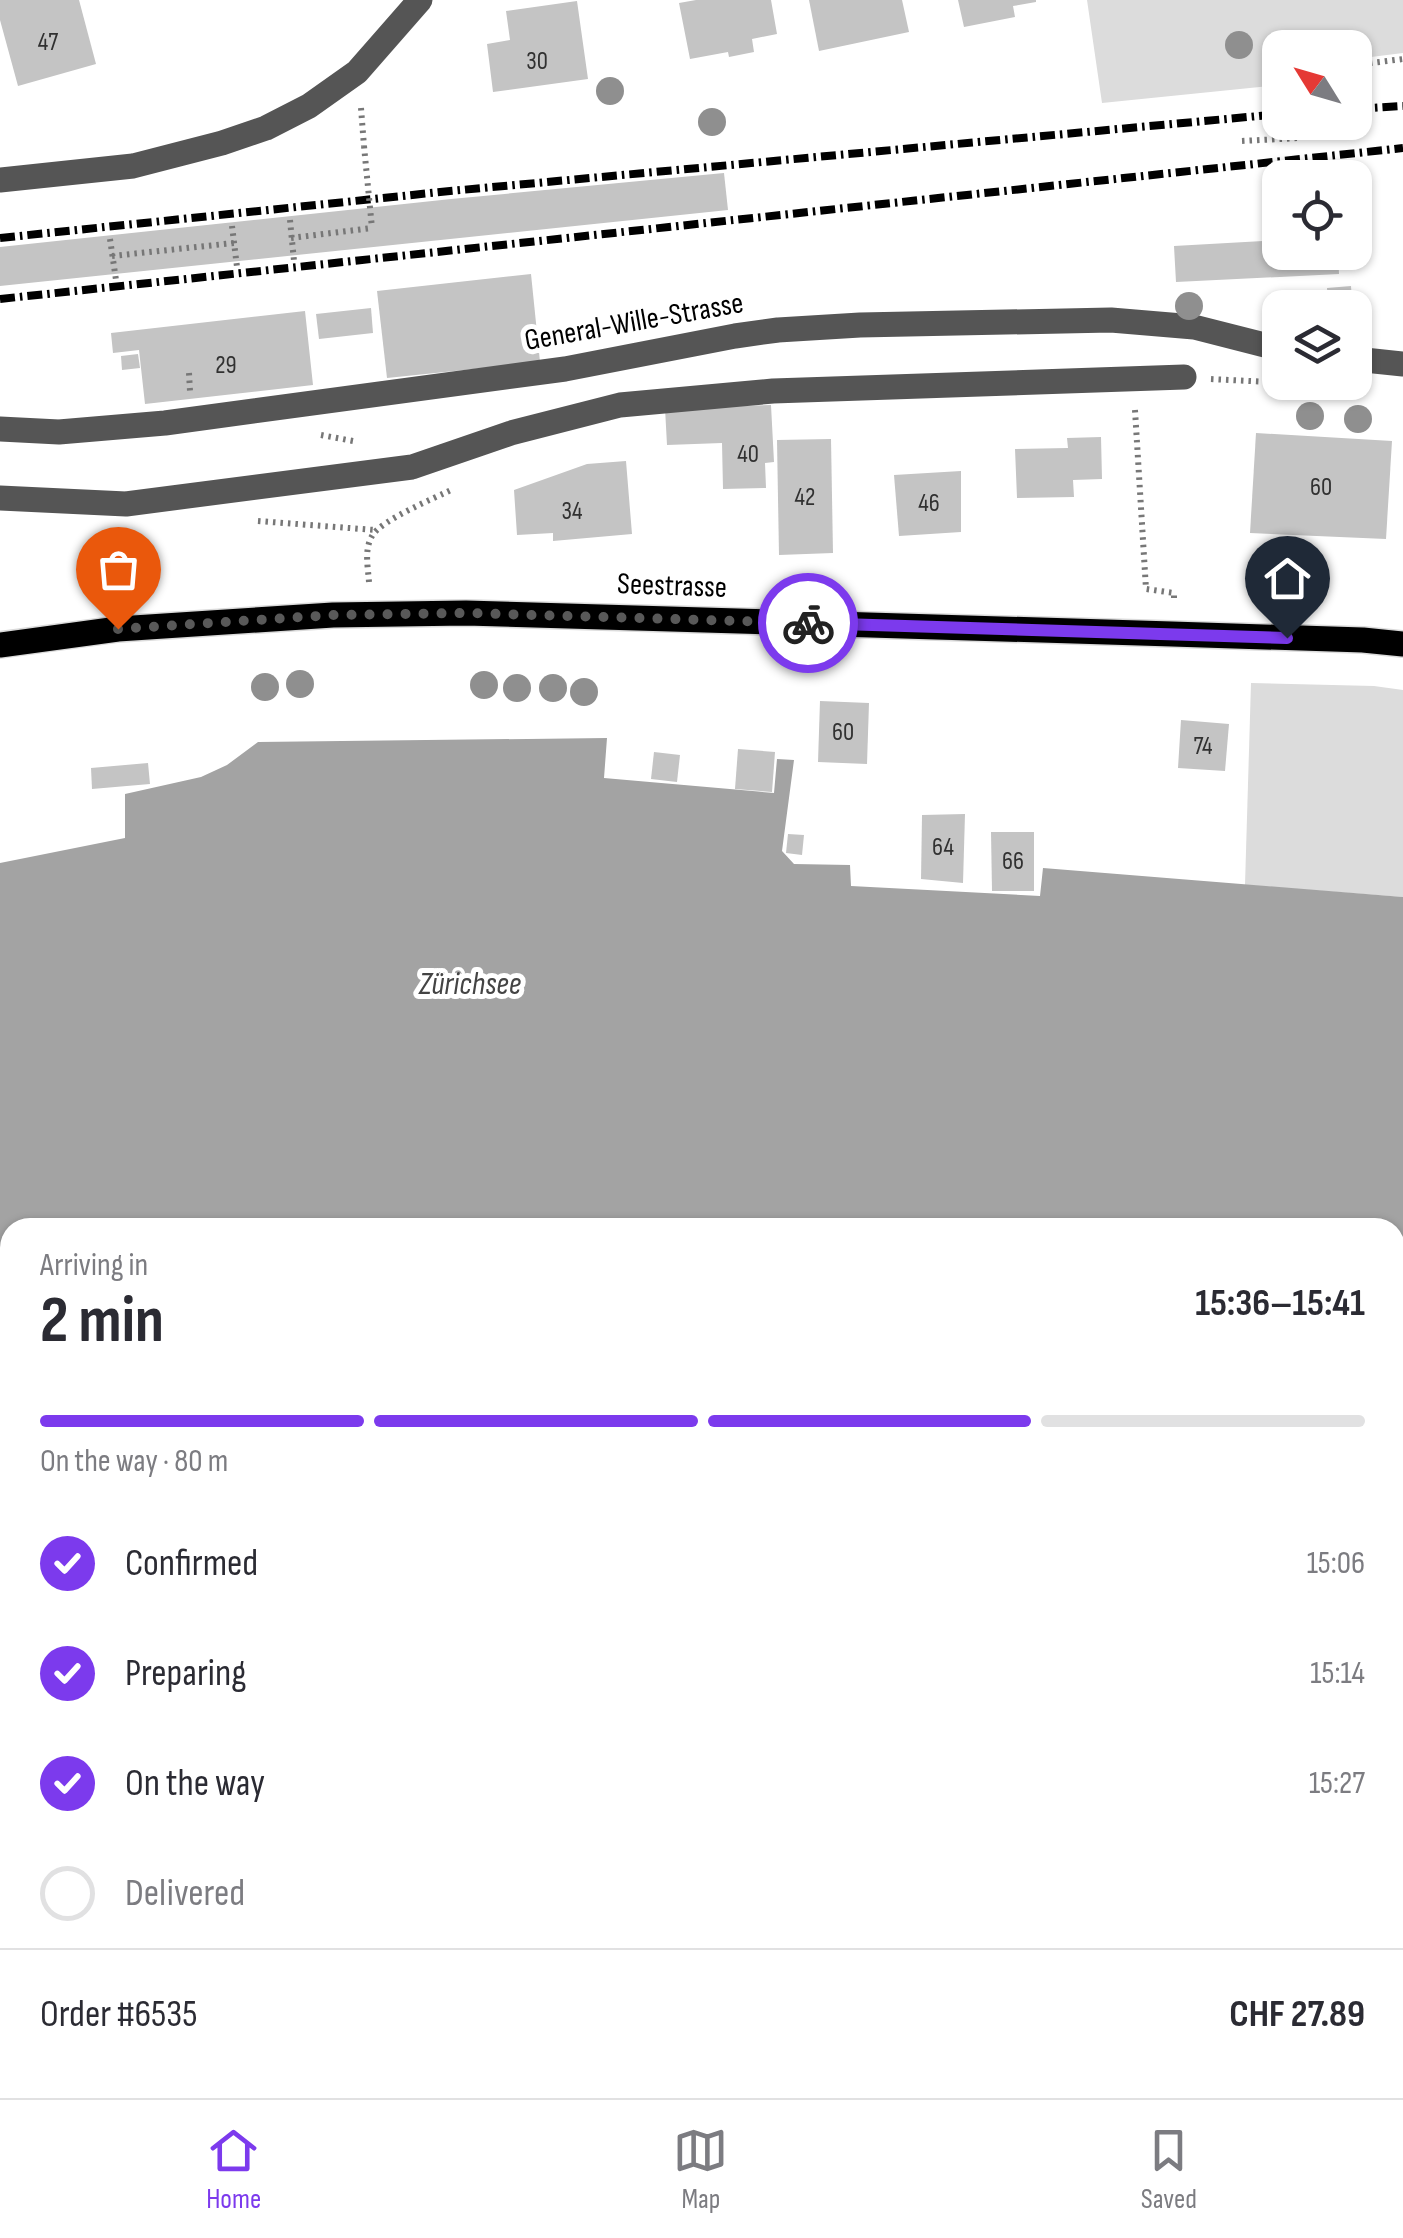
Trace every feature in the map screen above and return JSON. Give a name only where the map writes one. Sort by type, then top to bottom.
[{"type":"main road","name":"Seestrasse","points":[[0,645],[118,629],[333,615],[466,613],[1403,644]]},
{"type":"street","points":[[0,180],[133,166],[266,128],[308,106],[357,72],[420,0]]},
{"type":"street","name":"General-Wille-Strasse","points":[[0,428],[59,432],[224,416],[565,370],[735,336],[828,327],[1111,320],[1194,327],[1262,344]]},
{"type":"street","points":[[1372,361],[1403,364]]},
{"type":"street","points":[[0,498],[126,504],[412,468],[510,433],[620,406],[773,391],[1184,377]]},
{"type":"path","points":[[1372,63],[1403,58]]},
{"type":"path","points":[[291,238],[372,228],[360,97]]},
{"type":"path","points":[[1242,141],[1262,140]]},
{"type":"path","points":[[290,220],[294,261]]},
{"type":"path","points":[[232,226],[237,267]]},
{"type":"path","points":[[110,239],[116,280]]},
{"type":"path","points":[[112,256],[234,242]]},
{"type":"path","points":[[188,373],[190,392]]},
{"type":"path","points":[[1184,377],[1262,381]]},
{"type":"path","points":[[1133,379],[1146,589],[1174,593],[1174,604]]},
{"type":"path","points":[[369,582],[366,556],[380,525],[462,485]]},
{"type":"path","points":[[216,493],[258,521],[376,530]]},
{"type":"shaded area","points":[[1087,0],[1403,0],[1403,53],[1372,57],[1372,30],[1262,30],[1262,87],[1102,103]]},
{"type":"shaded area","points":[[1251,683],[1403,690],[1403,897],[1245,885]]},
{"type":"water","name":"Zürichsee","points":[[607,738],[604,778],[774,793],[777,759],[794,760],[782,851],[794,864],[850,865],[851,886],[1040,896],[1043,868],[1403,897],[1403,1218],[0,1218],[0,863],[125,838],[125,794],[201,777],[227,765],[258,742]]},
{"type":"building","points":[[0,0],[79,0],[96,64],[18,86],[0,20]]},
{"type":"building","points":[[771,0],[777,34],[752,39],[754,52],[690,59],[679,3]]},
{"type":"building","points":[[809,0],[902,0],[909,32],[819,51]]},
{"type":"building","points":[[958,0],[1036,2],[1013,6],[1015,17],[964,27]]},
{"type":"building","points":[[577,1],[588,79],[493,92],[487,44],[510,40],[506,11]]},
{"type":"building","points":[[724,173],[728,210],[0,286],[0,247]]},
{"type":"building","points":[[1262,241],[1262,270],[1339,270],[1339,274],[1176,282],[1174,246]]},
{"type":"building","points":[[531,274],[540,362],[387,378],[377,291]]},
{"type":"building","points":[[1351,286],[1351,290],[1327,290]]},
{"type":"building","points":[[371,308],[373,333],[319,339],[316,314]]},
{"type":"building","points":[[305,311],[313,385],[145,404],[139,350],[113,353],[111,333]]},
{"type":"building","points":[[138,354],[140,368],[122,370],[121,356]]},
{"type":"building","points":[[771,405],[774,462],[765,463],[766,488],[723,489],[722,443],[667,445],[665,408]]},
{"type":"building","points":[[1256,433],[1392,441],[1386,539],[1250,533]]},
{"type":"building","points":[[1101,437],[1102,479],[1073,480],[1074,497],[1017,498],[1015,449],[1068,448],[1067,438]]},
{"type":"building","points":[[831,439],[833,553],[779,555],[777,440]]},
{"type":"building","points":[[626,461],[632,534],[553,541],[553,533],[517,535],[514,490],[587,464]]},
{"type":"building","points":[[961,471],[961,532],[899,536],[894,475]]},
{"type":"building","points":[[820,701],[869,703],[867,764],[818,762]]},
{"type":"building","points":[[1181,720],[1229,724],[1225,771],[1178,768]]},
{"type":"building","points":[[738,749],[775,752],[772,792],[735,789]]},
{"type":"building","points":[[654,752],[680,755],[677,782],[651,779]]},
{"type":"building","points":[[148,763],[150,784],[92,789],[91,768]]},
{"type":"building","points":[[965,814],[963,883],[921,879],[922,815]]},
{"type":"building","points":[[991,832],[1034,832],[1034,891],[992,891]]},
{"type":"building","points":[[788,834],[804,835],[802,855],[786,853]]},
{"type":"railway","points":[[1372,108],[1403,106]]},
{"type":"railway","points":[[0,238],[450,191],[1262,116]]},
{"type":"railway","points":[[0,299],[1403,148]]},
{"type":"way so far","points":[[118,629],[333,615],[466,613],[808,623]]},
{"type":"route","points":[[808,623],[1287,638]]}]
